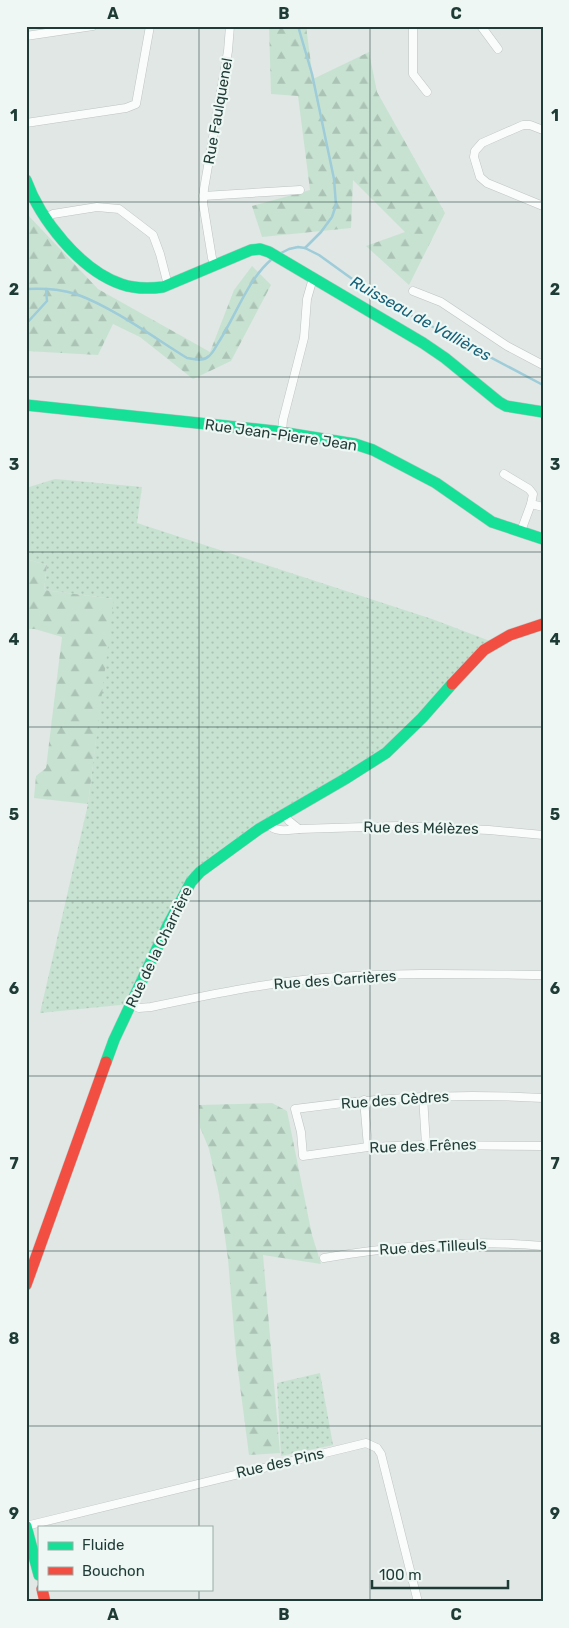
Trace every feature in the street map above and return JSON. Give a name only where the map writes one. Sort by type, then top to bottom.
[{"type":"street","points":[[26,36],[93,26]]},
{"type":"street","points":[[26,123],[126,108],[136,104],[150,26]]},
{"type":"street","name":"Rue Faulquenel","points":[[215,265],[212,258],[203,196],[227,61],[230,26]]},
{"type":"street","points":[[413,26],[412,74],[427,92]]},
{"type":"street","points":[[481,26],[498,49]]},
{"type":"street","points":[[543,130],[530,125],[523,125],[482,143],[475,151],[474,157],[480,177],[487,183],[543,206]]},
{"type":"street","points":[[26,180],[32,196],[46,218],[81,260],[88,267],[119,284],[141,288],[168,285],[251,250],[260,249],[274,255],[445,358],[499,402],[506,406],[543,412]]},
{"type":"street","points":[[203,196],[300,190]]},
{"type":"street","points":[[46,218],[53,214],[97,207],[119,209],[153,235],[168,285]]},
{"type":"street","points":[[282,432],[283,420],[304,338],[307,300],[313,278]]},
{"type":"street","points":[[413,291],[441,302],[507,346],[543,366]]},
{"type":"street","name":"Rue Jean-Pierre Jean","points":[[26,405],[282,432],[348,442],[373,450],[436,483],[492,522],[543,539]]},
{"type":"street","points":[[504,474],[531,491],[533,497],[521,532]]},
{"type":"street","points":[[531,504],[543,507]]},
{"type":"street","name":"Rue de la Charrière","points":[[26,1285],[98,1084],[130,1004],[191,882],[200,872],[268,824],[386,753],[422,718],[484,650],[510,635],[543,624]]},
{"type":"street","points":[[284,814],[288,822],[299,829]]},
{"type":"street","name":"Rue des Mélèzes","points":[[268,824],[275,830],[282,831],[398,826],[490,830],[543,835]]},
{"type":"street","name":"Rue des Carrières","points":[[130,1004],[138,1008],[151,1007],[256,986],[322,978],[395,975],[543,975]]},
{"type":"street","points":[[423,1096],[426,1144]]},
{"type":"street","name":"Rue des Cèdres","points":[[303,1156],[301,1132],[295,1109],[364,1100],[423,1096],[543,1098]]},
{"type":"street","points":[[364,1100],[368,1148]]},
{"type":"street","name":"Rue des Frênes","points":[[303,1156],[368,1148],[426,1144],[543,1146]]},
{"type":"street","name":"Rue des Tilleuls","points":[[324,1258],[370,1250],[421,1245],[498,1243],[543,1246]]},
{"type":"street","name":"Rue des Pins","points":[[26,1526],[366,1443],[377,1448],[382,1454],[418,1602]]},
{"type":"street","points":[[26,1526],[38,1571]]},
{"type":"green space","points":[[269,26],[306,26],[313,79],[369,52],[377,92],[445,213],[409,285],[366,246],[405,232],[353,180],[351,228],[262,237],[252,206],[310,190],[298,96],[271,94]]},
{"type":"green space","points":[[26,213],[98,289],[210,352],[234,290],[252,266],[271,285],[231,361],[193,379],[140,337],[113,324],[98,355],[26,351]]},
{"type":"green space","points":[[55,479],[142,487],[137,523],[432,619],[490,641],[410,730],[200,872],[130,1004],[40,1013],[88,804],[113,599],[44,590],[47,565],[26,559],[26,488]]},
{"type":"green space","points":[[26,559],[47,565],[44,590],[114,599],[88,804],[34,798],[36,776],[46,768],[62,637],[35,629],[26,629]]},
{"type":"green space","points":[[272,1103],[287,1111],[312,1235],[321,1264],[263,1255],[280,1453],[249,1455],[236,1355],[228,1259],[219,1194],[209,1149],[200,1127],[199,1105]]},
{"type":"green space","points":[[320,1373],[333,1445],[281,1456],[277,1383]]},
{"type":"waterway","points":[[298,26],[312,74],[334,179],[336,205],[332,217],[321,232],[305,248]]},
{"type":"waterway","name":"Ruisseau de Vallières","points":[[279,254],[289,249],[305,248],[319,255],[380,299],[543,385]]},
{"type":"waterway","name":"Ruisseau de Vallières","points":[[26,289],[51,289],[76,294],[119,315],[187,358],[202,360],[207,358],[212,352],[249,286],[272,259]]},
{"type":"waterway","name":"Ruisseau de Vallières","points":[[26,324],[47,301],[46,289]]},
{"type":"traffic: fast","points":[[26,180],[41,211],[63,241],[91,267],[121,284],[142,288],[163,287],[251,250],[260,249],[269,252],[423,343],[445,358],[499,402],[506,406],[543,412]]},
{"type":"traffic: fast","points":[[26,405],[274,431],[355,444],[373,450],[436,483],[492,522],[543,539]]},
{"type":"traffic: fast","points":[[106,1062],[114,1040],[168,925],[191,882],[200,872],[259,829],[386,753],[422,718],[452,684]]},
{"type":"traffic: fast","points":[[26,1526],[38,1571]]},
{"type":"traffic: jam","points":[[452,684],[484,650],[510,635],[543,624]]},
{"type":"traffic: jam","points":[[26,1285],[106,1062]]},
{"type":"traffic: jam","points":[[42,1590],[45,1602]]}]
